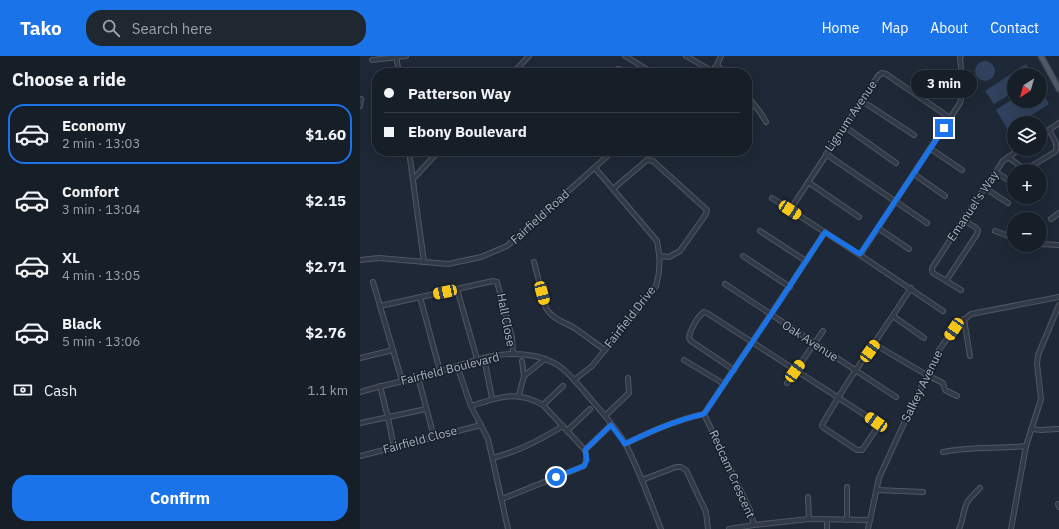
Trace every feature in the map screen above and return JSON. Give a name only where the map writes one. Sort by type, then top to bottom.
[{"type":"main road","points":[[1041,56],[1059,89]]},
{"type":"street","points":[[372,60],[406,56]]},
{"type":"street","points":[[518,68],[529,56]]},
{"type":"street","points":[[626,56],[645,68]]},
{"type":"street","points":[[686,56],[705,68]]},
{"type":"street","points":[[714,68],[721,56]]},
{"type":"street","points":[[860,254],[931,149],[960,103],[963,92],[961,56]]},
{"type":"street","points":[[397,57],[398,68]]},
{"type":"street","points":[[717,65],[720,68]]},
{"type":"street","name":"Lignum Avenue","points":[[790,210],[844,126],[878,76],[882,73],[886,74],[950,118]]},
{"type":"street","points":[[360,106],[362,98]]},
{"type":"street","points":[[862,101],[914,135]]},
{"type":"street","points":[[752,102],[766,122]]},
{"type":"street","points":[[1036,164],[1055,152],[1057,149],[1057,145],[1049,130],[1059,123]]},
{"type":"street","points":[[844,126],[896,162]]},
{"type":"street","points":[[931,149],[962,170]]},
{"type":"street","points":[[826,154],[927,224]]},
{"type":"street","points":[[410,156],[424,262]]},
{"type":"street","points":[[413,179],[434,156]]},
{"type":"street","name":"Fairfield Road","points":[[360,260],[379,258],[448,264],[481,257],[507,246],[608,156]]},
{"type":"street","points":[[1008,157],[1018,164]]},
{"type":"street","name":"Emanuel's Way","points":[[946,281],[933,273],[932,268],[963,220],[1008,157]]},
{"type":"street","points":[[613,189],[647,160],[650,160],[653,161],[707,210],[706,214],[680,251],[669,257],[660,256]]},
{"type":"street","name":"Fairfield Drive","points":[[574,380],[592,366],[656,286],[659,276],[660,256],[657,242],[595,168]]},
{"type":"street","points":[[996,172],[1007,179]]},
{"type":"street","points":[[914,174],[945,196]]},
{"type":"street","points":[[808,182],[860,217]]},
{"type":"street","points":[[985,188],[1007,202]]},
{"type":"street","points":[[772,198],[860,254],[943,311]]},
{"type":"street","points":[[1051,219],[1059,213]]},
{"type":"street","points":[[961,290],[946,281],[977,234],[978,230],[963,220]]},
{"type":"street","points":[[878,228],[909,249]]},
{"type":"street","points":[[760,231],[806,261]]},
{"type":"street","points":[[995,231],[1007,235]]},
{"type":"street","points":[[625,444],[669,424],[704,414],[790,287],[825,232]]},
{"type":"street","points":[[1047,244],[1059,245]]},
{"type":"street","points":[[743,256],[790,287]]},
{"type":"street","points":[[534,262],[546,308],[549,313],[559,321],[576,329],[605,350]]},
{"type":"street","name":"Hall Close","points":[[457,289],[492,281],[497,282],[512,337],[513,354]]},
{"type":"street","points":[[373,282],[402,381]]},
{"type":"street","name":"Oak Avenue","points":[[725,284],[896,398]]},
{"type":"street","points":[[734,370],[691,341],[689,338],[689,334],[704,312],[753,342],[795,371],[839,398],[876,422],[878,425],[877,428],[862,450],[859,451],[822,426],[823,423],[839,398],[855,371],[911,288]]},
{"type":"street","points":[[380,306],[457,289],[477,359]]},
{"type":"street","points":[[420,297],[440,371]]},
{"type":"street","name":"Salkey Avenue","points":[[868,529],[879,478],[939,350],[954,329],[971,314],[1059,298]]},
{"type":"street","points":[[1011,529],[1026,446],[1041,399],[1037,364],[1038,355],[1059,304]]},
{"type":"street","points":[[893,316],[924,338]]},
{"type":"street","points":[[964,319],[970,356]]},
{"type":"street","points":[[787,383],[823,331]]},
{"type":"street","points":[[874,344],[926,376],[943,383],[945,390],[957,396]]},
{"type":"street","points":[[360,358],[393,350]]},
{"type":"street","name":"Fairfield Boulevard","points":[[360,392],[440,371],[477,359],[513,354],[545,359],[560,366],[574,380],[605,416],[625,444],[642,480],[661,529]]},
{"type":"street","points":[[484,358],[492,398]]},
{"type":"street","points":[[524,376],[545,359]]},
{"type":"street","points":[[684,360],[724,384]]},
{"type":"street","points":[[520,395],[524,376],[522,361]]},
{"type":"street","points":[[457,366],[471,406],[488,439],[508,529]]},
{"type":"street","points":[[418,377],[434,437]]},
{"type":"street","points":[[605,416],[629,393],[628,378]]},
{"type":"street","points":[[380,386],[394,447]]},
{"type":"street","points":[[543,405],[563,386]]},
{"type":"street","points":[[471,406],[492,398],[520,395],[535,400],[543,405],[585,450],[587,460],[584,466],[502,499]]},
{"type":"street","points":[[360,423],[426,409]]},
{"type":"street","points":[[567,431],[590,409]]},
{"type":"street","name":"Redcam Crescent","points":[[704,414],[750,510],[754,525]]},
{"type":"street","name":"Fairfield Close","points":[[360,456],[481,424]]},
{"type":"street","points":[[585,450],[611,425]]},
{"type":"street","points":[[493,458],[516,451],[539,441],[563,426]]},
{"type":"street","points":[[1031,429],[1059,429]]},
{"type":"street","points":[[943,452],[959,449],[1026,446]]},
{"type":"street","points":[[642,480],[676,467],[681,467],[686,470],[706,512],[708,529]]},
{"type":"street","points":[[847,487],[847,520]]},
{"type":"street","points":[[959,529],[965,506],[971,496],[980,488]]},
{"type":"street","points":[[877,490],[923,492]]},
{"type":"street","points":[[808,497],[809,519]]},
{"type":"street","points":[[729,529],[809,519],[869,520]]},
{"type":"street","points":[[826,519],[827,529]]},
{"type":"water","points":[[985,61],[992,64],[995,71],[992,78],[985,81],[978,78],[975,71],[978,64]]},
{"type":"water","points":[[1026,64],[1029,68],[1020,68]]},
{"type":"water","points":[[1007,77],[1007,96],[994,104],[985,91]]},
{"type":"water","points":[[1007,103],[1007,108],[1043,108],[1030,116],[1007,116],[1007,128],[996,110]]},
{"type":"route","points":[[556,477],[584,466],[587,460],[585,450],[611,425],[625,444],[669,424],[704,414],[825,232],[860,254],[944,128]]}]
